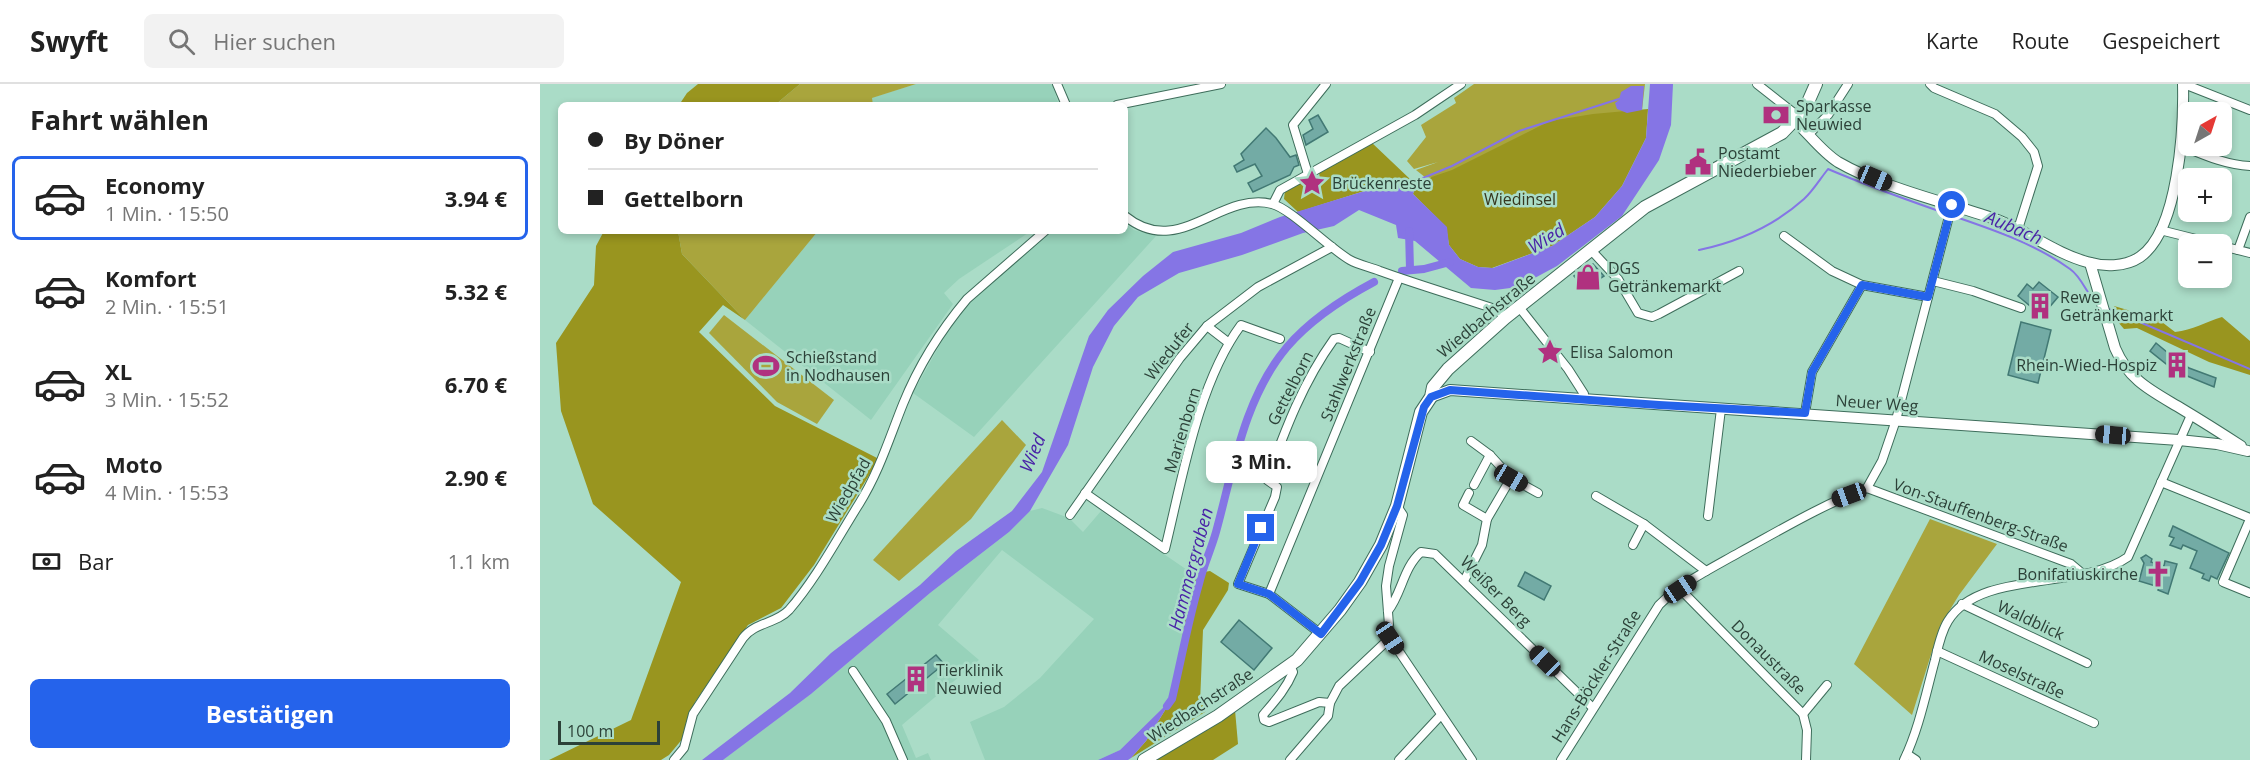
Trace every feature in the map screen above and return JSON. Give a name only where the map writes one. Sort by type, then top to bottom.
[{"type":"main road","points":[[1797,119],[1812,97],[1816,84]]},
{"type":"main road","name":"Wiedbachstraße","points":[[1144,760],[1218,716],[1290,665],[1321,634],[1360,582],[1381,545],[1397,506],[1421,412],[1431,397],[1433,387],[1443,373],[1505,318],[1645,207],[1782,133],[1797,119]]},
{"type":"street","points":[[1057,84],[1065,102]]},
{"type":"street","points":[[1128,103],[1221,84]]},
{"type":"street","points":[[1308,174],[1293,125],[1326,84]]},
{"type":"street","points":[[1273,204],[1280,190],[1416,115],[1461,84]]},
{"type":"street","points":[[1757,84],[1797,119],[1809,134],[1840,163],[1950,212],[1995,219],[2064,253],[2090,263],[2116,266],[2129,263],[2142,256],[2160,230],[2173,189],[2180,156]]},
{"type":"street","points":[[1809,134],[1828,115],[1848,84]]},
{"type":"street","points":[[2183,102],[2183,84],[2250,110]]},
{"type":"street","points":[[1932,86],[1995,114],[2007,122],[2034,152],[2038,166],[2018,229]]},
{"type":"street","points":[[2208,156],[2237,165],[2250,166]]},
{"type":"street","points":[[1128,218],[1139,226],[1152,230],[1171,231],[1191,226],[1233,207],[1255,202],[1273,204],[1351,261],[1498,310],[1505,318]]},
{"type":"street","points":[[1867,488],[1882,461],[1896,420],[1950,212]]},
{"type":"street","points":[[2238,250],[2250,217]]},
{"type":"street","points":[[2160,230],[2178,234]]},
{"type":"street","name":"Wiedpfad","points":[[674,760],[684,748],[693,714],[743,638],[753,627],[788,611],[861,501],[882,462],[903,405],[922,367],[956,313],[967,300],[1042,234]]},
{"type":"street","points":[[1784,236],[1832,271],[1862,285],[1928,297]]},
{"type":"street","name":"Wiedufer","points":[[1070,515],[1180,358],[1207,326],[1258,287],[1332,247]]},
{"type":"street","points":[[2232,248],[2250,253]]},
{"type":"street","points":[[1590,249],[1618,279],[1638,313],[1652,317],[1739,271]]},
{"type":"street","points":[[2090,263],[2089,267],[2120,360],[2147,389],[2249,451]]},
{"type":"street","name":"Stahlwerkstraße","points":[[1269,594],[1399,278]]},
{"type":"street","points":[[1933,281],[1973,291],[2021,308]]},
{"type":"street","points":[[1805,413],[1812,372],[1862,285]]},
{"type":"street","points":[[1519,307],[1568,369],[1584,394],[1584,399]]},
{"type":"street","name":"Marienborn","points":[[1085,493],[1165,549],[1203,403],[1229,343],[1241,325],[1280,339]]},
{"type":"street","points":[[1207,326],[1229,343]]},
{"type":"street","name":"Gettelborn","points":[[1269,594],[1238,584],[1275,496],[1277,487],[1267,480],[1289,418],[1317,364],[1334,339],[1339,338],[1370,352]]},
{"type":"street","name":"Neuer Weg","points":[[1431,397],[1450,390],[1805,413],[2179,440],[2217,444],[2249,451]]},
{"type":"street","points":[[1708,516],[1721,409]]},
{"type":"street","points":[[1916,760],[1906,757],[1948,621],[1962,604],[1982,593],[2083,574],[2121,563],[2133,550],[2191,415]]},
{"type":"street","points":[[1471,441],[1490,455],[1511,478],[1538,493]]},
{"type":"street","points":[[1458,514],[1490,455]]},
{"type":"street","points":[[1464,581],[1482,545],[1487,519],[1511,478]]},
{"type":"street","points":[[2161,482],[2250,518],[2223,582],[2250,593]]},
{"type":"street","name":"Hans-Böckler-Straße","points":[[1561,760],[1659,605],[1706,571],[1831,501],[1867,488]]},
{"type":"street","name":"Von-Stauffenberg-Straße","points":[[1867,488],[2071,564],[2083,574]]},
{"type":"street","points":[[1596,496],[1644,524],[1706,571]]},
{"type":"street","points":[[1463,505],[1487,519]]},
{"type":"street","points":[[1397,506],[1403,515],[1386,586],[1390,638],[1472,760]]},
{"type":"street","points":[[1633,545],[1644,524]]},
{"type":"street","name":"Weißer Berg","points":[[1388,611],[1393,605],[1403,578],[1422,552],[1435,554],[1593,708]]},
{"type":"street","name":"Donaustraße","points":[[1680,589],[1803,714],[1808,730],[1806,760]]},
{"type":"street","points":[[1269,594],[1321,634]]},
{"type":"street","name":"Waldblick","points":[[1962,604],[2087,663]]},
{"type":"street","points":[[1290,760],[1328,716],[1330,703],[1339,686],[1390,638]]},
{"type":"street","name":"Moselstraße","points":[[1937,651],[2094,723]]},
{"type":"street","points":[[1290,665],[1293,672],[1284,692],[1263,715],[1264,720],[1269,722],[1319,702],[1330,703]]},
{"type":"street","points":[[853,672],[886,721],[903,760]]},
{"type":"street","points":[[1803,714],[1827,685]]},
{"type":"street","points":[[1399,760],[1442,715]]},
{"type":"shaded area","points":[[800,84],[916,84],[872,98],[873,102],[779,102]]},
{"type":"shaded area","points":[[916,84],[1052,84],[1058,102],[872,102],[871,98]]},
{"type":"shaded area","points":[[1474,84],[1645,84],[1642,110],[1518,138],[1488,153],[1495,190],[1431,177],[1426,178],[1416,170],[1438,162],[1414,169],[1407,161],[1426,137],[1421,125],[1456,103],[1454,98]]},
{"type":"shaded area","points":[[1650,84],[1673,84],[1671,125],[1659,160],[1622,216],[1557,266],[1518,287],[1495,290],[1471,288],[1415,241],[1398,238],[1396,225],[1359,210],[1334,226],[1303,233],[1242,255],[1179,273],[1138,297],[1114,326],[1093,367],[1068,445],[1030,511],[1009,532],[930,593],[811,694],[723,760],[702,760],[790,693],[831,653],[920,585],[956,551],[1012,511],[1042,472],[1089,336],[1108,310],[1143,276],[1173,252],[1241,233],[1280,217],[1394,182],[1411,180],[1416,184],[1413,194],[1447,227],[1449,245],[1460,259],[1478,267],[1493,268],[1552,246],[1595,217],[1622,186],[1646,138]]},
{"type":"shaded area","points":[[1631,86],[1644,86],[1642,110],[1627,113],[1617,109],[1615,103],[1619,100],[1621,92]]},
{"type":"shaded area","points":[[1128,225],[1134,230],[1156,236],[974,437],[913,393],[958,312],[1042,234],[1128,234]]},
{"type":"shaded area","points":[[679,234],[816,234],[745,320],[682,254]]},
{"type":"shaded area","points":[[816,234],[1026,234],[959,279],[944,293],[953,304],[871,420],[745,320]]},
{"type":"shaded area","name":"Schießstand in Nodhausen","points":[[724,315],[834,400],[817,424],[777,402],[709,333]]},
{"type":"shaded area","points":[[1002,420],[1026,445],[971,519],[899,581],[873,560]]},
{"type":"shaded area","points":[[1042,508],[1069,518],[1083,532],[1101,511],[1193,574],[1172,699],[1120,750],[1098,760],[985,760],[970,722],[1004,707],[1040,678],[1094,619],[1002,550],[938,625],[979,660],[902,725],[916,758],[928,753],[931,760],[723,760],[811,694],[930,593],[1009,532],[1030,511]]},
{"type":"shaded area","points":[[1930,519],[1997,544],[1959,595],[1940,626],[1912,715],[1854,664]]},
{"type":"shaded area","points":[[1172,699],[1146,741],[1131,758],[1128,760],[1098,760],[1120,750]]},
{"type":"green space","points":[[698,84],[800,84],[779,102],[681,102],[687,93]]},
{"type":"green space","name":"Wiedinsel","points":[[1648,109],[1646,138],[1622,186],[1595,217],[1552,246],[1492,268],[1478,267],[1460,259],[1449,245],[1446,227],[1413,194],[1417,182],[1452,170],[1550,121]]},
{"type":"green space","points":[[1371,142],[1411,180],[1393,182],[1298,212],[1284,199],[1285,190],[1304,181],[1309,192],[1321,187],[1319,172]]},
{"type":"green space","points":[[602,234],[679,234],[682,254],[745,320],[723,305],[699,332],[775,406],[879,459],[814,565],[781,608],[748,625],[695,702],[684,737],[669,755],[661,760],[549,760],[631,720],[681,582],[593,504],[561,411],[556,343],[594,285],[596,246]]},
{"type":"green space","points":[[2114,306],[2158,319],[2175,332],[2222,317],[2250,341],[2250,375],[2209,362],[2137,328],[2124,329],[2118,322]]},
{"type":"green space","points":[[1210,571],[1229,583],[1228,590],[1203,630],[1200,703],[1207,708],[1205,712],[1131,758],[1146,741],[1172,699],[1193,574]]},
{"type":"green space","points":[[1235,710],[1238,744],[1213,760],[1154,760]]},
{"type":"building","points":[[1318,115],[1328,132],[1306,145],[1303,135],[1313,129],[1309,120]]},
{"type":"building","points":[[1266,128],[1290,157],[1296,155],[1299,165],[1294,167],[1290,175],[1253,192],[1248,183],[1262,176],[1255,164],[1237,172],[1234,166],[1244,160],[1241,154]]},
{"type":"building","name":"DGS Getränkemarkt","points":[[1593,264],[1604,276],[1584,289],[1574,276]]},
{"type":"building","name":"Rewe Getränkemarkt","points":[[2039,282],[2058,297],[2042,316],[2018,296],[2027,284],[2033,289]]},
{"type":"building","points":[[2021,322],[2051,330],[2038,383],[2008,375]]},
{"type":"building","name":"Rhein-Wied-Hospiz","points":[[2156,343],[2189,368],[2216,378],[2214,387],[2175,371],[2150,351]]},
{"type":"building","points":[[2173,526],[2229,553],[2217,579],[2211,576],[2209,581],[2202,578],[2204,574],[2190,568],[2197,551],[2183,545],[2181,549],[2170,545],[2174,538],[2169,536]]},
{"type":"building","name":"Bonifatiuskirche","points":[[2146,555],[2152,559],[2151,562],[2164,566],[2165,561],[2177,564],[2168,594],[2158,590],[2159,587],[2139,581],[2144,563],[2141,558]]},
{"type":"building","points":[[1525,572],[1551,586],[1544,600],[1518,586]]},
{"type":"building","points":[[1239,620],[1272,648],[1254,670],[1221,642]]},
{"type":"building","name":"Tierklinik Neuwied","points":[[936,655],[944,664],[895,704],[887,694]]},
{"type":"waterway","name":"Wied","points":[[1411,183],[1452,166],[1519,131],[1622,98]]},
{"type":"waterway","name":"Aubach","points":[[1699,250],[1741,237],[1781,217],[1807,196],[1828,169],[2005,235],[2039,250],[2070,269],[2098,305]]},
{"type":"waterway","points":[[1409,231],[1410,269]]},
{"type":"waterway","name":"Hammergraben","points":[[1402,271],[1424,269],[1450,262]]},
{"type":"waterway","name":"Hammergraben","points":[[1167,706],[1172,699],[1195,598],[1216,532],[1242,435],[1260,389],[1272,367],[1306,327],[1339,303],[1374,282]]},
{"type":"waterway","name":"Aubach","points":[[2109,309],[2250,369]]},
{"type":"place","name":"Sparkasse Neuwied","points":[[1776,115]]},
{"type":"place","name":"Postamt Niederbieber","points":[[1698,162]]},
{"type":"place","name":"Brückenreste","points":[[1312,183]]},
{"type":"place","name":"DGS Getränkemarkt","points":[[1588,277]]},
{"type":"place","name":"Rewe Getränkemarkt","points":[[2040,306]]},
{"type":"place","name":"Elisa Salomon","points":[[1550,352]]},
{"type":"place","name":"Rhein-Wied-Hospiz","points":[[2177,365]]},
{"type":"place","name":"Schießstand in Nodhausen","points":[[766,366]]},
{"type":"place","name":"Bonifatiuskirche","points":[[2158,574]]},
{"type":"place","name":"Tierklinik Neuwied","points":[[916,679]]},
{"type":"route","points":[[1261,528],[1238,584],[1269,594],[1321,634],[1360,582],[1381,545],[1397,506],[1421,412],[1431,397],[1440,392],[1450,390],[1805,413],[1812,372],[1862,285],[1928,297],[1952,205]]}]
